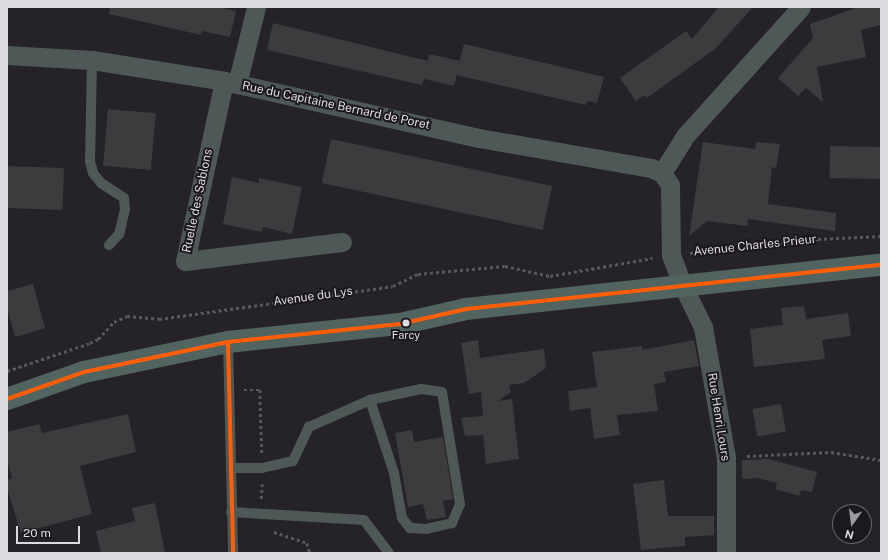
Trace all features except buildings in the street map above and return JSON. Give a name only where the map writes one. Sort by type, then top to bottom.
[{"type":"main road","points":[[7,399],[84,372],[228,342],[400,324],[466,309],[633,290],[881,265]]},
{"type":"street","points":[[231,83],[256,7]]},
{"type":"street","points":[[662,173],[685,136],[801,7]]},
{"type":"street","name":"Rue du Capitaine Bernard de Poret","points":[[7,55],[92,60],[231,83],[479,138],[651,168],[662,173]]},
{"type":"street","name":"Ruelle des Sablons","points":[[231,83],[185,261],[342,242]]},
{"type":"street","name":"Rue Henri Lours","points":[[662,173],[670,185],[669,245],[671,255],[682,286],[703,327],[726,457],[726,553]]},
{"type":"lane","points":[[92,60],[90,161],[93,173],[101,183],[124,198],[125,209],[119,234],[109,245]]},
{"type":"lane","points":[[228,342],[233,553]]},
{"type":"lane","points":[[231,468],[262,468],[293,462],[309,427],[370,400],[421,389],[442,392],[460,504],[452,524],[427,529],[410,528],[402,518],[394,473],[370,400]]},
{"type":"lane","points":[[231,512],[364,520],[390,553]]},
{"type":"path","name":"Avenue Charles Prieur","points":[[630,262],[671,255],[818,239],[881,236]]},
{"type":"path","name":"Avenue du Lys","points":[[7,371],[94,341],[114,322],[128,316],[159,319],[393,286],[418,274],[505,266],[550,276],[630,262]]},
{"type":"path","points":[[726,457],[831,452],[881,460]]},
{"type":"transit line","points":[[7,399],[84,372],[228,342],[400,324],[466,309],[881,265]]},
{"type":"transit line","points":[[228,342],[233,553]]},
{"type":"place","name":"Farcy","points":[[406,323]]}]
